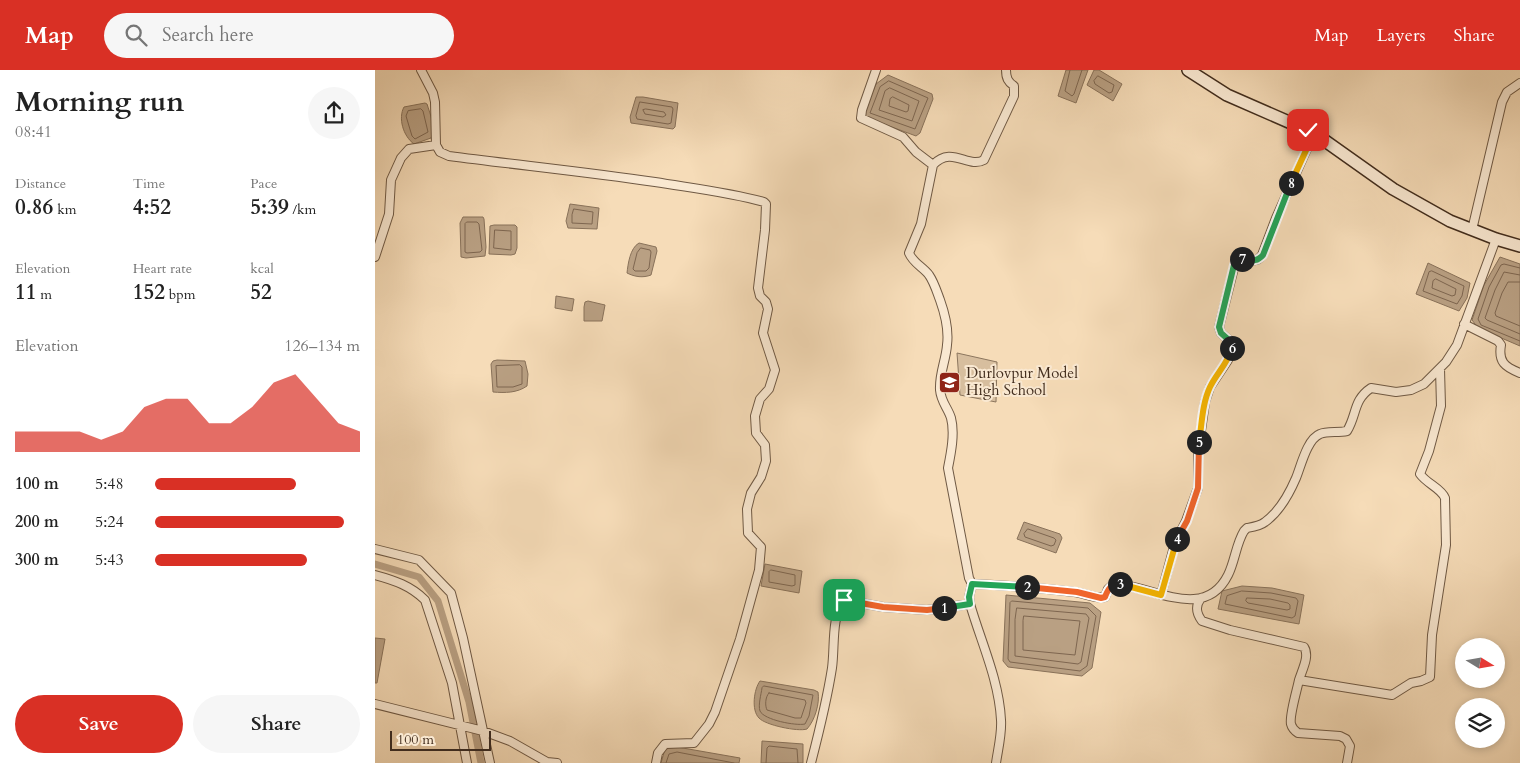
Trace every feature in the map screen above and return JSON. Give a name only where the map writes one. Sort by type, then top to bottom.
[{"type":"street","points":[[421,70],[433,93],[436,145],[440,152],[449,156],[600,174],[688,187],[749,198],[766,204],[758,288],[760,296],[766,302],[768,309],[763,333],[775,370],[769,389],[760,399],[755,416],[756,433],[765,445],[765,461],[761,477],[751,493],[746,525],[748,533],[761,547],[759,570],[740,639],[715,712],[709,724],[694,743],[665,744],[658,753],[656,763]]},
{"type":"street","points":[[876,70],[861,118],[903,137],[916,152],[933,165]]},
{"type":"street","points":[[996,763],[1002,723],[1000,702],[988,656],[970,604],[969,597],[972,584],[969,578],[947,468],[951,451],[952,426],[951,417],[943,406],[940,392],[941,372],[947,345],[947,324],[941,302],[930,276],[911,258],[909,253],[921,224],[933,165],[937,160],[947,156],[977,162],[984,160],[1014,96],[1014,86],[1006,77],[1006,70]]},
{"type":"street","points":[[1188,70],[1227,95],[1314,133],[1393,190],[1450,221],[1520,246]]},
{"type":"street","points":[[1472,230],[1503,102],[1507,92],[1520,83]]},
{"type":"street","points":[[1161,595],[1175,543],[1187,521],[1198,488],[1198,452],[1205,402],[1231,351],[1231,342],[1221,333],[1219,327],[1234,265],[1236,260],[1255,261],[1263,255],[1276,218],[1314,133]]},
{"type":"street","points":[[375,257],[389,214],[391,180],[401,158],[409,149],[436,145]]},
{"type":"street","points":[[972,584],[1077,592],[1101,598],[1105,597],[1108,588],[1114,584],[1121,584],[1161,595],[1195,599],[1214,592],[1228,574],[1244,531],[1247,528],[1265,522],[1287,495],[1313,439],[1320,434],[1347,431],[1351,425],[1357,403],[1364,392],[1371,388],[1396,392],[1411,390],[1424,384],[1453,354],[1496,239]]},
{"type":"street","points":[[1463,324],[1498,341],[1501,345],[1499,356],[1502,362],[1510,369],[1520,373]]},
{"type":"street","points":[[1299,680],[1392,695],[1411,683],[1430,677],[1432,635],[1446,545],[1445,498],[1443,492],[1425,482],[1420,474],[1429,451],[1441,406],[1440,369]]},
{"type":"street","points":[[375,549],[419,560],[451,593],[463,638],[490,763]]},
{"type":"street","points":[[375,575],[390,579],[416,591],[425,600],[452,683],[467,763]]},
{"type":"street","points":[[1201,598],[1197,606],[1197,614],[1201,621],[1236,632],[1304,647],[1307,657],[1299,680],[1291,724],[1298,734],[1340,736],[1346,739],[1350,746],[1347,763]]},
{"type":"street","points":[[811,763],[821,725],[831,669],[836,618],[839,607],[844,600],[883,607],[927,610],[970,604]]},
{"type":"street","points":[[375,704],[483,731],[510,741],[547,762],[557,763]]},
{"type":"shaded area","points":[[957,353],[997,362],[996,402],[960,395]]},
{"type":"water","points":[[1066,70],[1088,70],[1076,103],[1058,96]]},
{"type":"water","points":[[1094,70],[1099,70],[1122,84],[1113,101],[1087,85]]},
{"type":"water","points":[[888,75],[932,94],[933,99],[920,133],[916,136],[865,117],[864,112],[876,84]]},
{"type":"water","points":[[636,97],[678,103],[675,127],[673,129],[631,123],[630,117]]},
{"type":"water","points":[[427,104],[432,121],[431,138],[414,144],[404,132],[402,111],[404,107]]},
{"type":"water","points":[[570,204],[599,208],[597,229],[568,228],[566,221]]},
{"type":"water","points":[[463,217],[483,217],[485,256],[461,257],[460,223]]},
{"type":"water","points":[[515,225],[517,227],[517,248],[515,254],[489,254],[490,226]]},
{"type":"water","points":[[639,243],[656,247],[657,251],[651,275],[645,277],[627,273],[633,249]]},
{"type":"water","points":[[1500,257],[1520,264],[1520,346],[1478,328],[1472,320],[1484,285]]},
{"type":"water","points":[[1428,263],[1470,283],[1467,298],[1459,311],[1416,294]]},
{"type":"water","points":[[556,296],[574,299],[572,311],[555,308]]},
{"type":"water","points":[[585,302],[605,305],[602,321],[584,321]]},
{"type":"water","points":[[497,360],[525,361],[528,374],[527,386],[511,392],[493,392],[491,364]]},
{"type":"water","points":[[1024,522],[1060,534],[1062,538],[1056,553],[1017,539]]},
{"type":"water","points":[[765,564],[802,571],[799,593],[761,586]]},
{"type":"water","points":[[1242,586],[1272,588],[1304,595],[1299,624],[1218,609],[1222,591]]},
{"type":"water","points":[[1006,595],[1090,603],[1101,612],[1092,668],[1082,676],[1008,667],[1003,661]]},
{"type":"water","points":[[375,638],[385,639],[377,683],[375,683]]},
{"type":"water","points":[[760,681],[818,692],[816,711],[807,729],[797,730],[782,727],[762,721],[759,718],[755,710],[754,700]]},
{"type":"water","points":[[762,741],[803,744],[803,763],[761,763]]},
{"type":"water","points":[[677,747],[740,758],[739,763],[661,763],[665,749]]},
{"type":"waterway","points":[[375,564],[419,577],[438,601],[469,702],[481,763]]},
{"type":"place","name":"Durlovpur Model High School","points":[[950,382]]},
{"type":"route","points":[[844,600],[853,600],[883,607],[927,610],[946,608],[970,604],[969,597],[972,584],[1077,592],[1101,598],[1105,597],[1108,588],[1114,584],[1121,584],[1161,595],[1175,543],[1187,521],[1198,488],[1198,452],[1205,402],[1232,347],[1231,342],[1221,333],[1219,327],[1232,271],[1236,260],[1255,261],[1263,255],[1276,218],[1314,133],[1308,130]]}]
